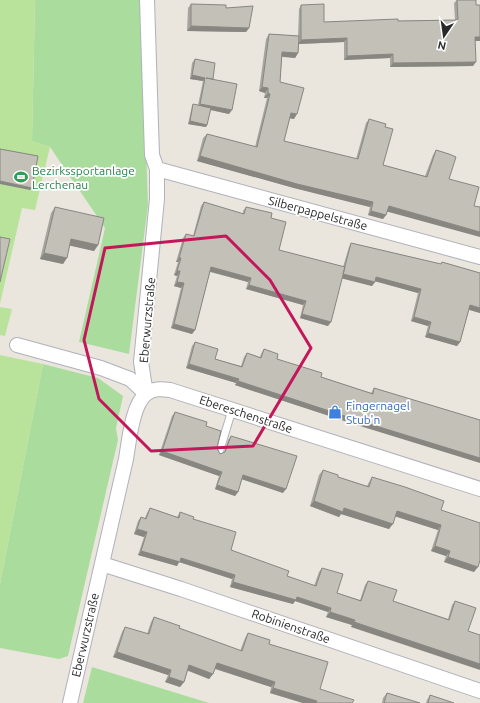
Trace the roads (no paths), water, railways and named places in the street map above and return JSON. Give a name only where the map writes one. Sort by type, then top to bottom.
[{"type":"street","name":"Eberwurzstraße","points":[[70,703],[134,419],[138,403],[146,394],[141,362],[156,207],[157,169],[152,154],[148,0]]},
{"type":"street","name":"Silberpappelstraße","points":[[157,169],[480,257]]},
{"type":"street","points":[[17,345],[101,368],[130,379],[146,394]]},
{"type":"street","name":"Ebereschenstraße","points":[[146,394],[157,389],[170,390],[480,489]]},
{"type":"street","name":"Robinienstraße","points":[[102,564],[188,591],[480,691]]},
{"type":"lane","points":[[219,453],[232,410]]},
{"type":"place","name":"Bezirkssportanlage Lerchenau","points":[[21,177]]},
{"type":"place","name":"Fingernagel Stub'n","points":[[335,412]]}]
